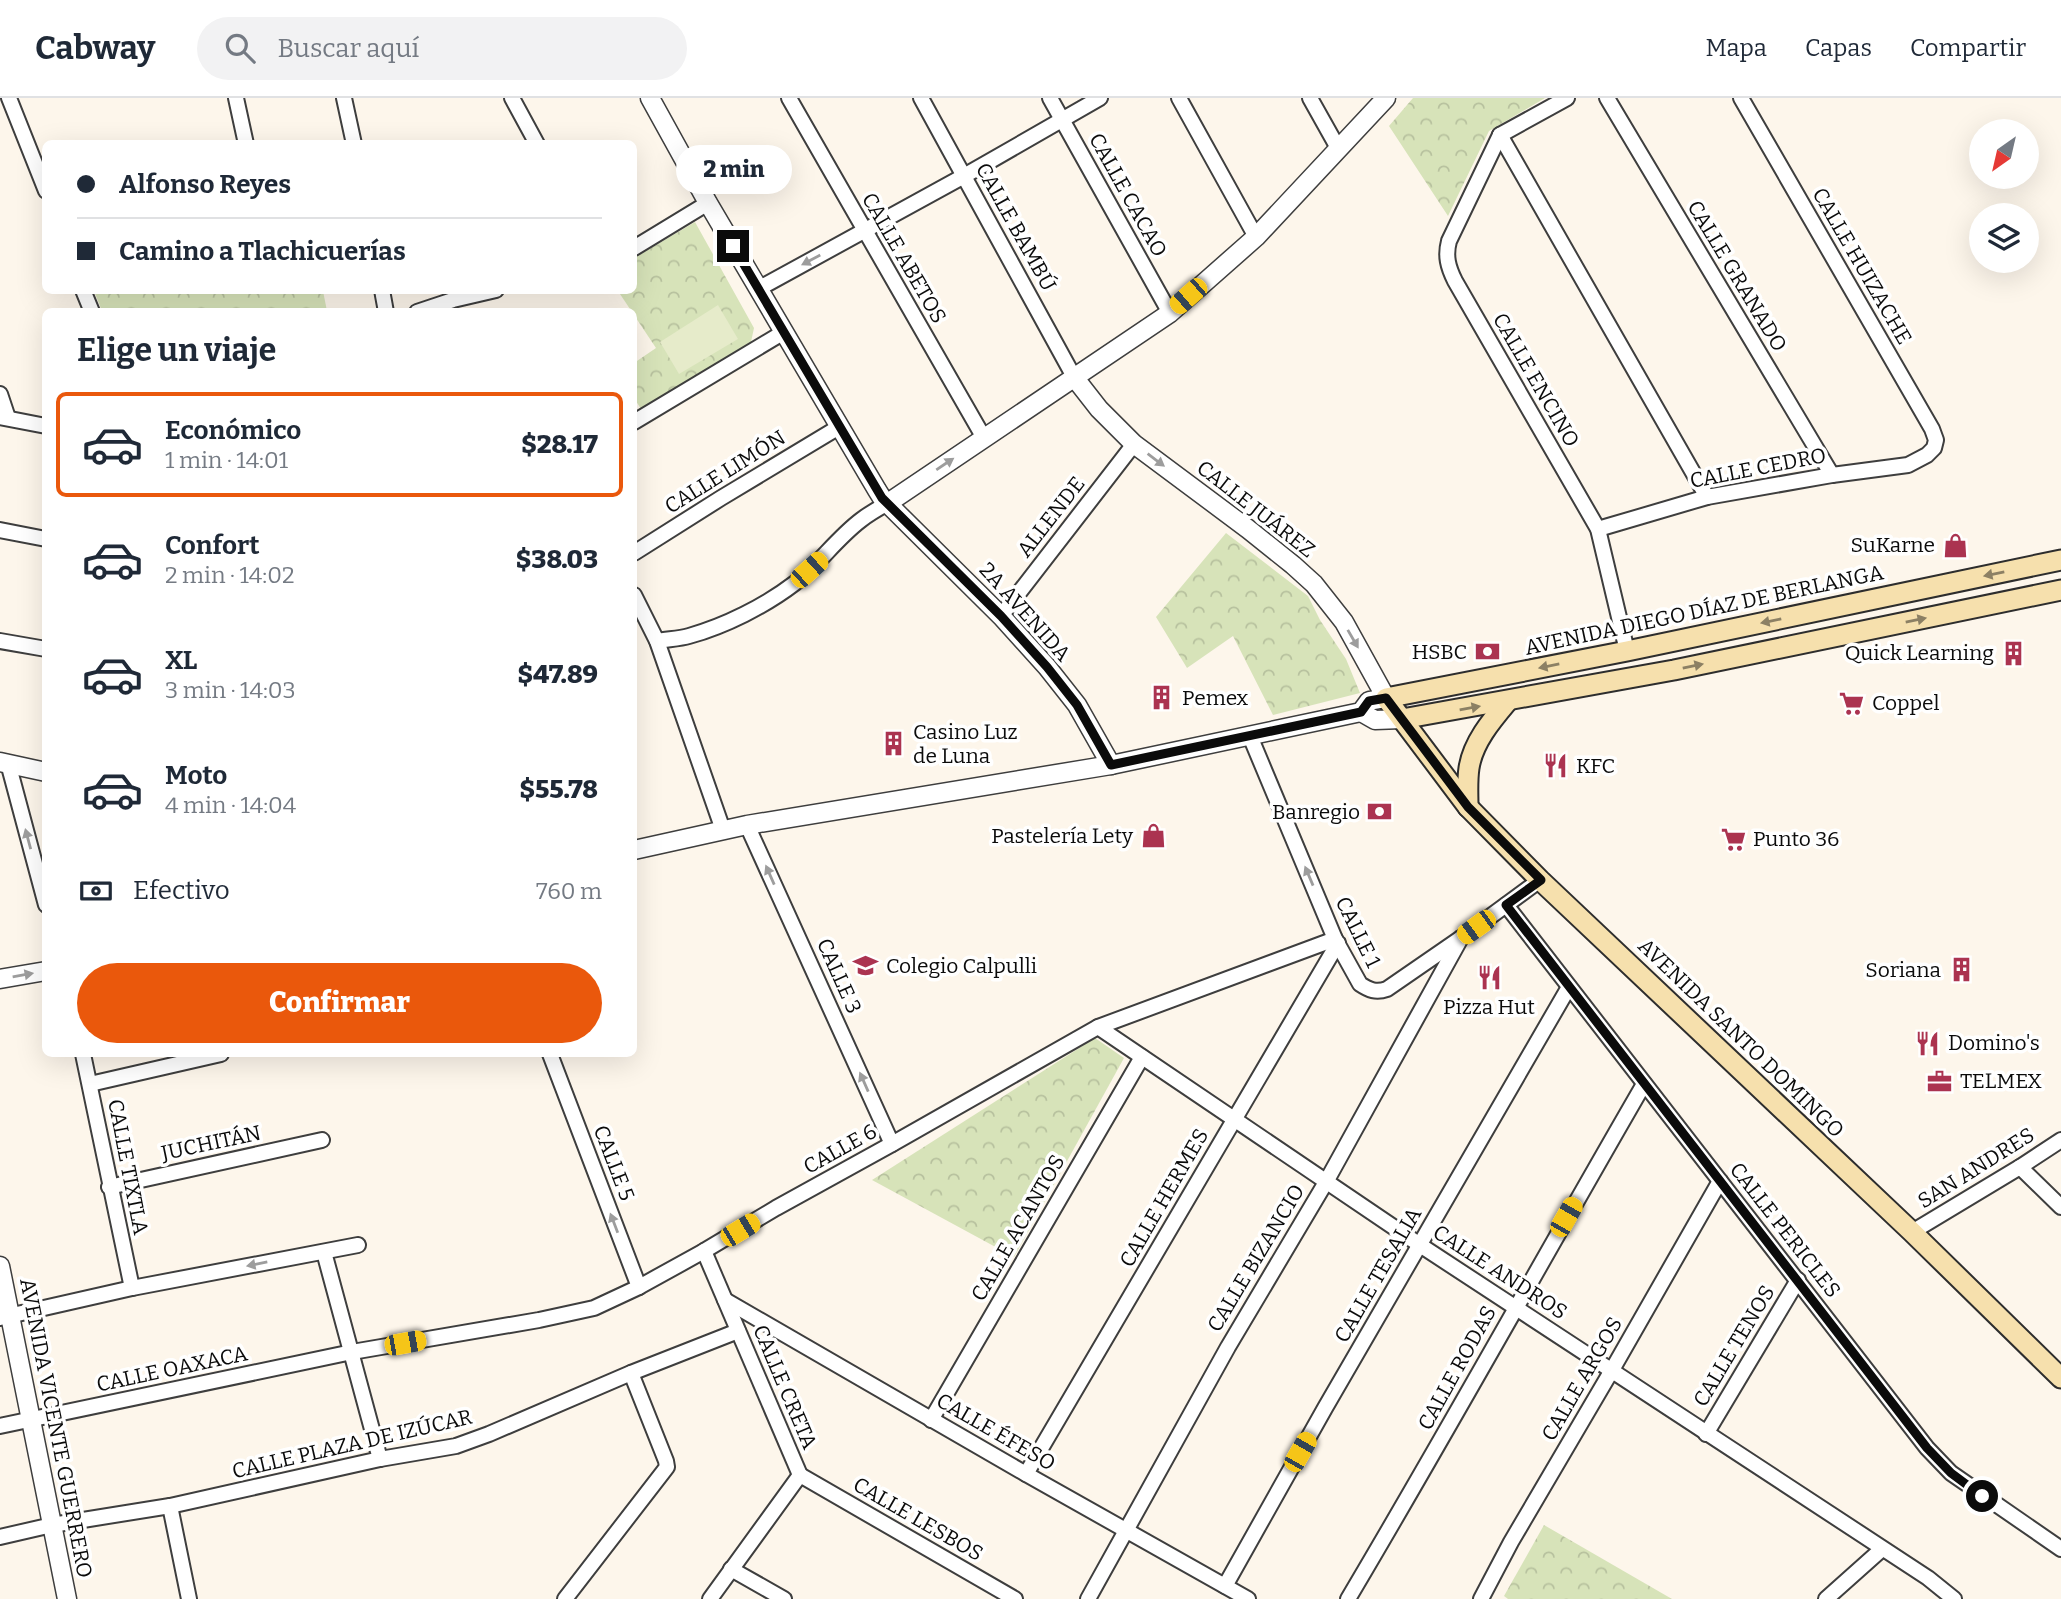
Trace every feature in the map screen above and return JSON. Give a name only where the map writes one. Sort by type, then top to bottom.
[{"type":"main road","name":"AVENIDA DIEGO DÍAZ DE BERLANGA","points":[[1386,698],[1627,651],[2061,560]]},
{"type":"main road","name":"AVENIDA DIEGO DÍAZ DE BERLANGA","points":[[1402,719],[1674,670],[2061,590]]},
{"type":"main road","name":"AVENIDA SANTO DOMINGO","points":[[1386,698],[1468,807],[2061,1378]]},
{"type":"main road","points":[[1468,807],[1469,768],[1473,753],[1493,719],[1508,701]]},
{"type":"street","points":[[9,98],[42,181]]},
{"type":"street","points":[[236,98],[244,140]]},
{"type":"street","points":[[344,98],[353,140]]},
{"type":"street","points":[[512,98],[535,140]]},
{"type":"street","name":"2A AVENIDA","points":[[650,98],[708,203],[882,498],[1001,616],[1047,667],[1077,705],[1111,765]]},
{"type":"street","name":"CALLE ABETOS","points":[[789,98],[984,438]]},
{"type":"street","name":"CALLE BAMBÚ","points":[[920,98],[1074,377]]},
{"type":"street","name":"CALLE CACAO","points":[[1050,98],[1170,313]]},
{"type":"street","points":[[758,289],[1100,98]]},
{"type":"street","points":[[1179,98],[1256,237]]},
{"type":"street","points":[[1310,98],[1338,148]]},
{"type":"street","points":[[657,641],[688,636],[761,605],[793,584],[861,519],[1170,313],[1256,237],[1386,98]]},
{"type":"street","points":[[1567,98],[1500,135],[1707,497]]},
{"type":"street","name":"CALLE GRANADO","points":[[1607,98],[1832,475]]},
{"type":"street","name":"CALLE HUIZACHE","points":[[1741,98],[1932,429],[1936,440],[1934,448],[1927,455]]},
{"type":"street","name":"CALLE ENCINO","points":[[1500,135],[1449,241],[1446,255],[1455,281],[1598,529],[1627,651]]},
{"type":"street","points":[[637,246],[708,203]]},
{"type":"street","points":[[456,306],[486,294]]},
{"type":"street","points":[[637,420],[784,332]]},
{"type":"street","name":"CALLE JUÁREZ","points":[[1074,377],[1099,409],[1134,444],[1238,521],[1314,584],[1344,622],[1386,698]]},
{"type":"street","points":[[0,394],[4,417],[42,425]]},
{"type":"street","name":"CALLE LIMÓN","points":[[637,551],[839,427]]},
{"type":"street","name":"ALLENDE","points":[[1001,616],[1134,444]]},
{"type":"street","name":"CALLE CEDRO","points":[[1598,529],[1707,497],[1908,465],[1927,455]]},
{"type":"street","points":[[0,530],[42,539]]},
{"type":"street","points":[[637,601],[657,641],[723,830]]},
{"type":"street","points":[[0,641],[42,648]]},
{"type":"street","name":"AVENIDA DIEGO DÍAZ DE BERLANGA","points":[[637,849],[747,825],[1111,765],[1361,712],[1369,701],[1386,698]]},
{"type":"street","name":"AVENIDA DIEGO DÍAZ DE BERLANGA","points":[[1361,712],[1375,720],[1402,719]]},
{"type":"street","name":"CALLE 1","points":[[1250,736],[1337,941],[1360,984],[1366,988],[1380,991],[1387,989],[1541,880]]},
{"type":"street","points":[[42,771],[4,763],[42,891]]},
{"type":"street","name":"CALLE 3","points":[[747,825],[892,1144]]},
{"type":"street","name":"CALLE PERICLES","points":[[1506,905],[1927,1448],[1951,1473],[2061,1549]]},
{"type":"street","name":"CALLE BIZANCIO","points":[[1088,1599],[1228,1347],[1326,1182],[1461,938]]},
{"type":"street","name":"CALLE 6","points":[[352,1352],[594,1308],[704,1251],[1098,1027],[1337,941]]},
{"type":"street","name":"CALLE HERMES","points":[[1026,1474],[1337,941]]},
{"type":"street","points":[[0,979],[42,972]]},
{"type":"street","name":"CALLE TESALIA","points":[[1225,1586],[1569,987]]},
{"type":"street","name":"CALLE ANDROS","points":[[1098,1027],[1420,1245],[1928,1578],[1954,1599]]},
{"type":"street","name":"CALLE TIXTLA","points":[[84,1057],[132,1288]]},
{"type":"street","points":[[90,1084],[208,1057]]},
{"type":"street","name":"CALLE 5","points":[[551,1057],[639,1287]]},
{"type":"street","name":"CALLE ACANTOS","points":[[931,1420],[1142,1057]]},
{"type":"street","name":"CALLE RODAS","points":[[1348,1599],[1644,1084]]},
{"type":"street","name":"JUCHITÁN","points":[[109,1186],[322,1140]]},
{"type":"street","name":"SAN ANDRES","points":[[1912,1232],[2061,1140]]},
{"type":"street","points":[[2020,1167],[2061,1207]]},
{"type":"street","name":"CALLE ARGOS","points":[[1480,1599],[1720,1181]]},
{"type":"street","points":[[5,1317],[132,1288],[358,1245]]},
{"type":"street","name":"CALLE CRETA","points":[[704,1251],[800,1475],[710,1599]]},
{"type":"street","points":[[324,1252],[380,1459]]},
{"type":"street","name":"AVENIDA VICENTE GUERRERO","points":[[0,1266],[5,1317],[31,1420],[67,1599]]},
{"type":"street","name":"CALLE TENOS","points":[[1706,1434],[1798,1280]]},
{"type":"street","name":"CALLE ÉFESO","points":[[725,1300],[1248,1599]]},
{"type":"street","name":"CALLE PLAZA DE IZÚCAR","points":[[0,1537],[52,1525],[170,1506],[380,1459],[456,1446],[738,1331]]},
{"type":"street","name":"CALLE OAXACA","points":[[0,1426],[352,1352]]},
{"type":"street","points":[[565,1599],[667,1467],[631,1373]]},
{"type":"street","name":"CALLE LESBOS","points":[[800,1475],[1015,1599]]},
{"type":"street","points":[[170,1506],[189,1599]]},
{"type":"street","points":[[1826,1599],[1882,1549]]},
{"type":"street","points":[[731,1569],[784,1599]]},
{"type":"green space","points":[[1413,98],[1545,98],[1489,131],[1448,216],[1389,126]]},
{"type":"green space","points":[[695,222],[754,328],[751,342],[641,409],[637,403],[637,361],[656,348],[637,320],[637,308],[629,308],[620,294],[637,294],[637,256]]},
{"type":"green space","points":[[95,294],[324,294],[326,308],[101,308]]},
{"type":"green space","points":[[718,305],[738,339],[679,374],[660,342]]},
{"type":"green space","points":[[1226,533],[1308,596],[1320,620],[1346,659],[1360,693],[1273,715],[1233,636],[1187,668],[1156,617]]},
{"type":"green space","points":[[1095,1038],[1124,1058],[1014,1257],[872,1180]]},
{"type":"green space","points":[[1544,1525],[1672,1599],[1508,1599],[1504,1596]]},
{"type":"place","name":"SuKarne","points":[[1955,545]]},
{"type":"place","name":"HSBC","points":[[1487,652]]},
{"type":"place","name":"Quick Learning","points":[[2014,653]]},
{"type":"place","name":"Pemex","points":[[1162,698]]},
{"type":"place","name":"Coppel","points":[[1852,703]]},
{"type":"place","name":"Casino Luz de Luna","points":[[893,744]]},
{"type":"place","name":"KFC","points":[[1556,766]]},
{"type":"place","name":"Banregio","points":[[1380,812]]},
{"type":"place","name":"Pastelería Lety","points":[[1153,836]]},
{"type":"place","name":"Punto 36","points":[[1733,839]]},
{"type":"place","name":"Colegio Calpulli","points":[[866,966]]},
{"type":"place","name":"Soriana","points":[[1961,970]]},
{"type":"place","name":"Pizza Hut","points":[[1489,978]]},
{"type":"place","name":"Domino's","points":[[1928,1043]]},
{"type":"place","name":"TELMEX","points":[[1940,1081]]},
{"type":"route","points":[[733,246],[882,498],[1001,616],[1047,667],[1077,705],[1111,765],[1361,712],[1369,701],[1386,698],[1468,807],[1541,880],[1506,905],[1927,1448],[1951,1473],[1982,1496]]}]
